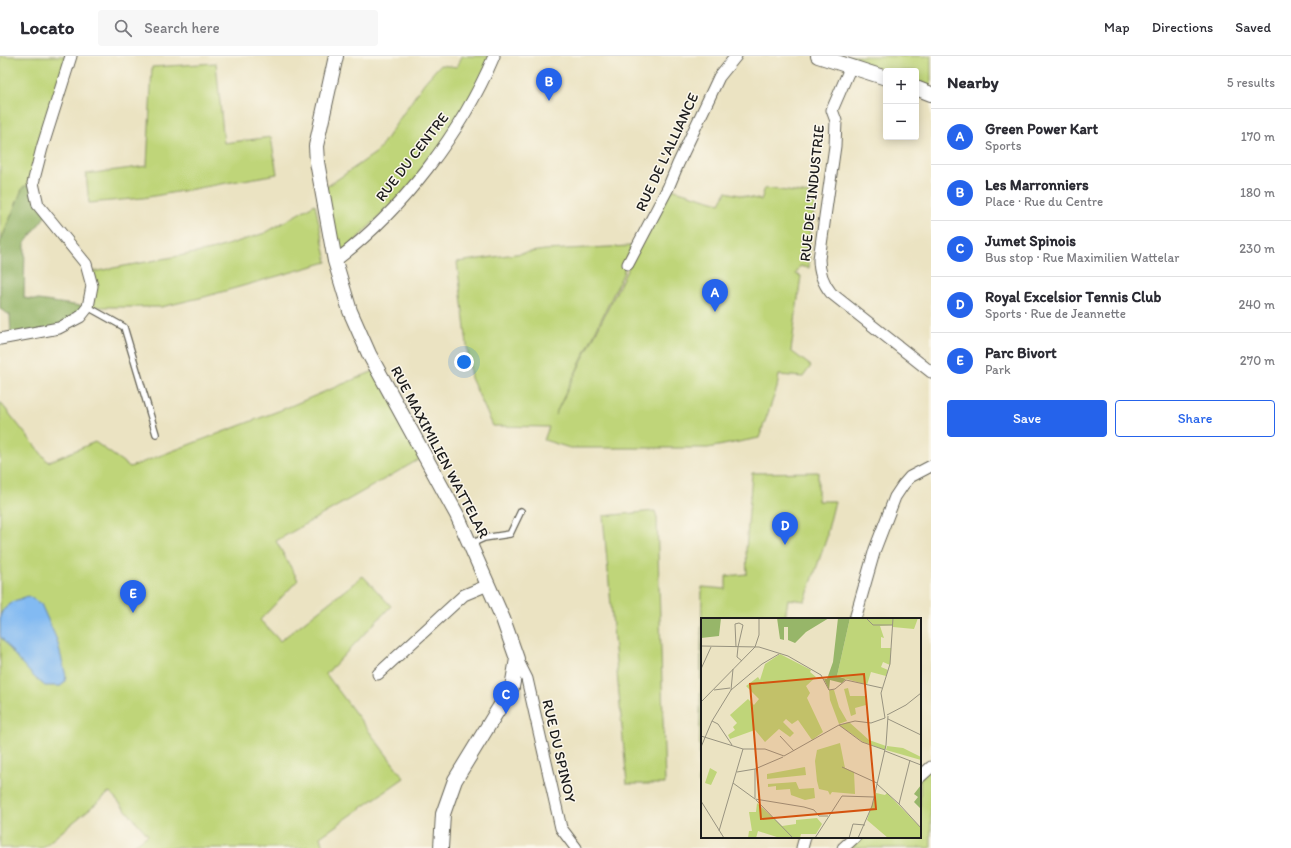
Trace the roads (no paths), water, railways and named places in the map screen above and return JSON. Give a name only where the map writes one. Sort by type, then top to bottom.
[{"type":"street","points":[[0,340],[59,328],[80,317],[88,307],[92,286],[86,264],[38,205],[33,183],[42,148],[71,56]]},
{"type":"street","name":"RUE MAXIMILIEN WATTELAR","points":[[336,56],[316,146],[323,199],[335,261],[350,311],[369,354],[457,515],[488,585],[517,659]]},
{"type":"street","name":"RUE DU CENTRE","points":[[335,261],[349,251],[400,202],[430,163],[469,107],[494,56]]},
{"type":"street","name":"RUE DE L'ALLIANCE","points":[[628,264],[668,188],[719,77],[736,56]]},
{"type":"street","points":[[818,56],[883,77]]},
{"type":"street","name":"RUE DE L'INDUSTRIE","points":[[851,66],[832,110],[836,121],[835,146],[819,259],[819,271],[825,286],[830,293],[931,372]]},
{"type":"street","points":[[919,89],[931,94]]},
{"type":"street","points":[[855,618],[875,549],[895,497],[902,484],[910,477],[931,466]]},
{"type":"street","points":[[378,674],[464,595],[488,585]]},
{"type":"street","points":[[441,848],[443,814],[455,780],[512,687],[517,659]]},
{"type":"street","name":"RUE DU SPINOY","points":[[517,659],[527,679],[561,828],[576,848]]},
{"type":"street","points":[[921,776],[931,767]]},
{"type":"street","points":[[802,848],[805,838]]},
{"type":"street","points":[[843,848],[854,838]]},
{"type":"lane","points":[[88,307],[124,327],[156,434]]},
{"type":"lane","points":[[470,544],[484,538],[510,534],[521,511]]},
{"type":"water","points":[[28,596],[41,604],[57,640],[66,676],[65,681],[61,686],[45,686],[34,677],[0,636],[0,616],[3,610],[14,601]]},
{"type":"place","name":"Les Marronniers","points":[[549,101]]},
{"type":"place","name":"Green Power Kart","points":[[715,312]]},
{"type":"place","name":"Royal Excelsior Tennis Club","points":[[785,545]]},
{"type":"place","name":"Parc Bivort","points":[[133,613]]},
{"type":"place","name":"Jumet Spinois","points":[[506,714]]}]
